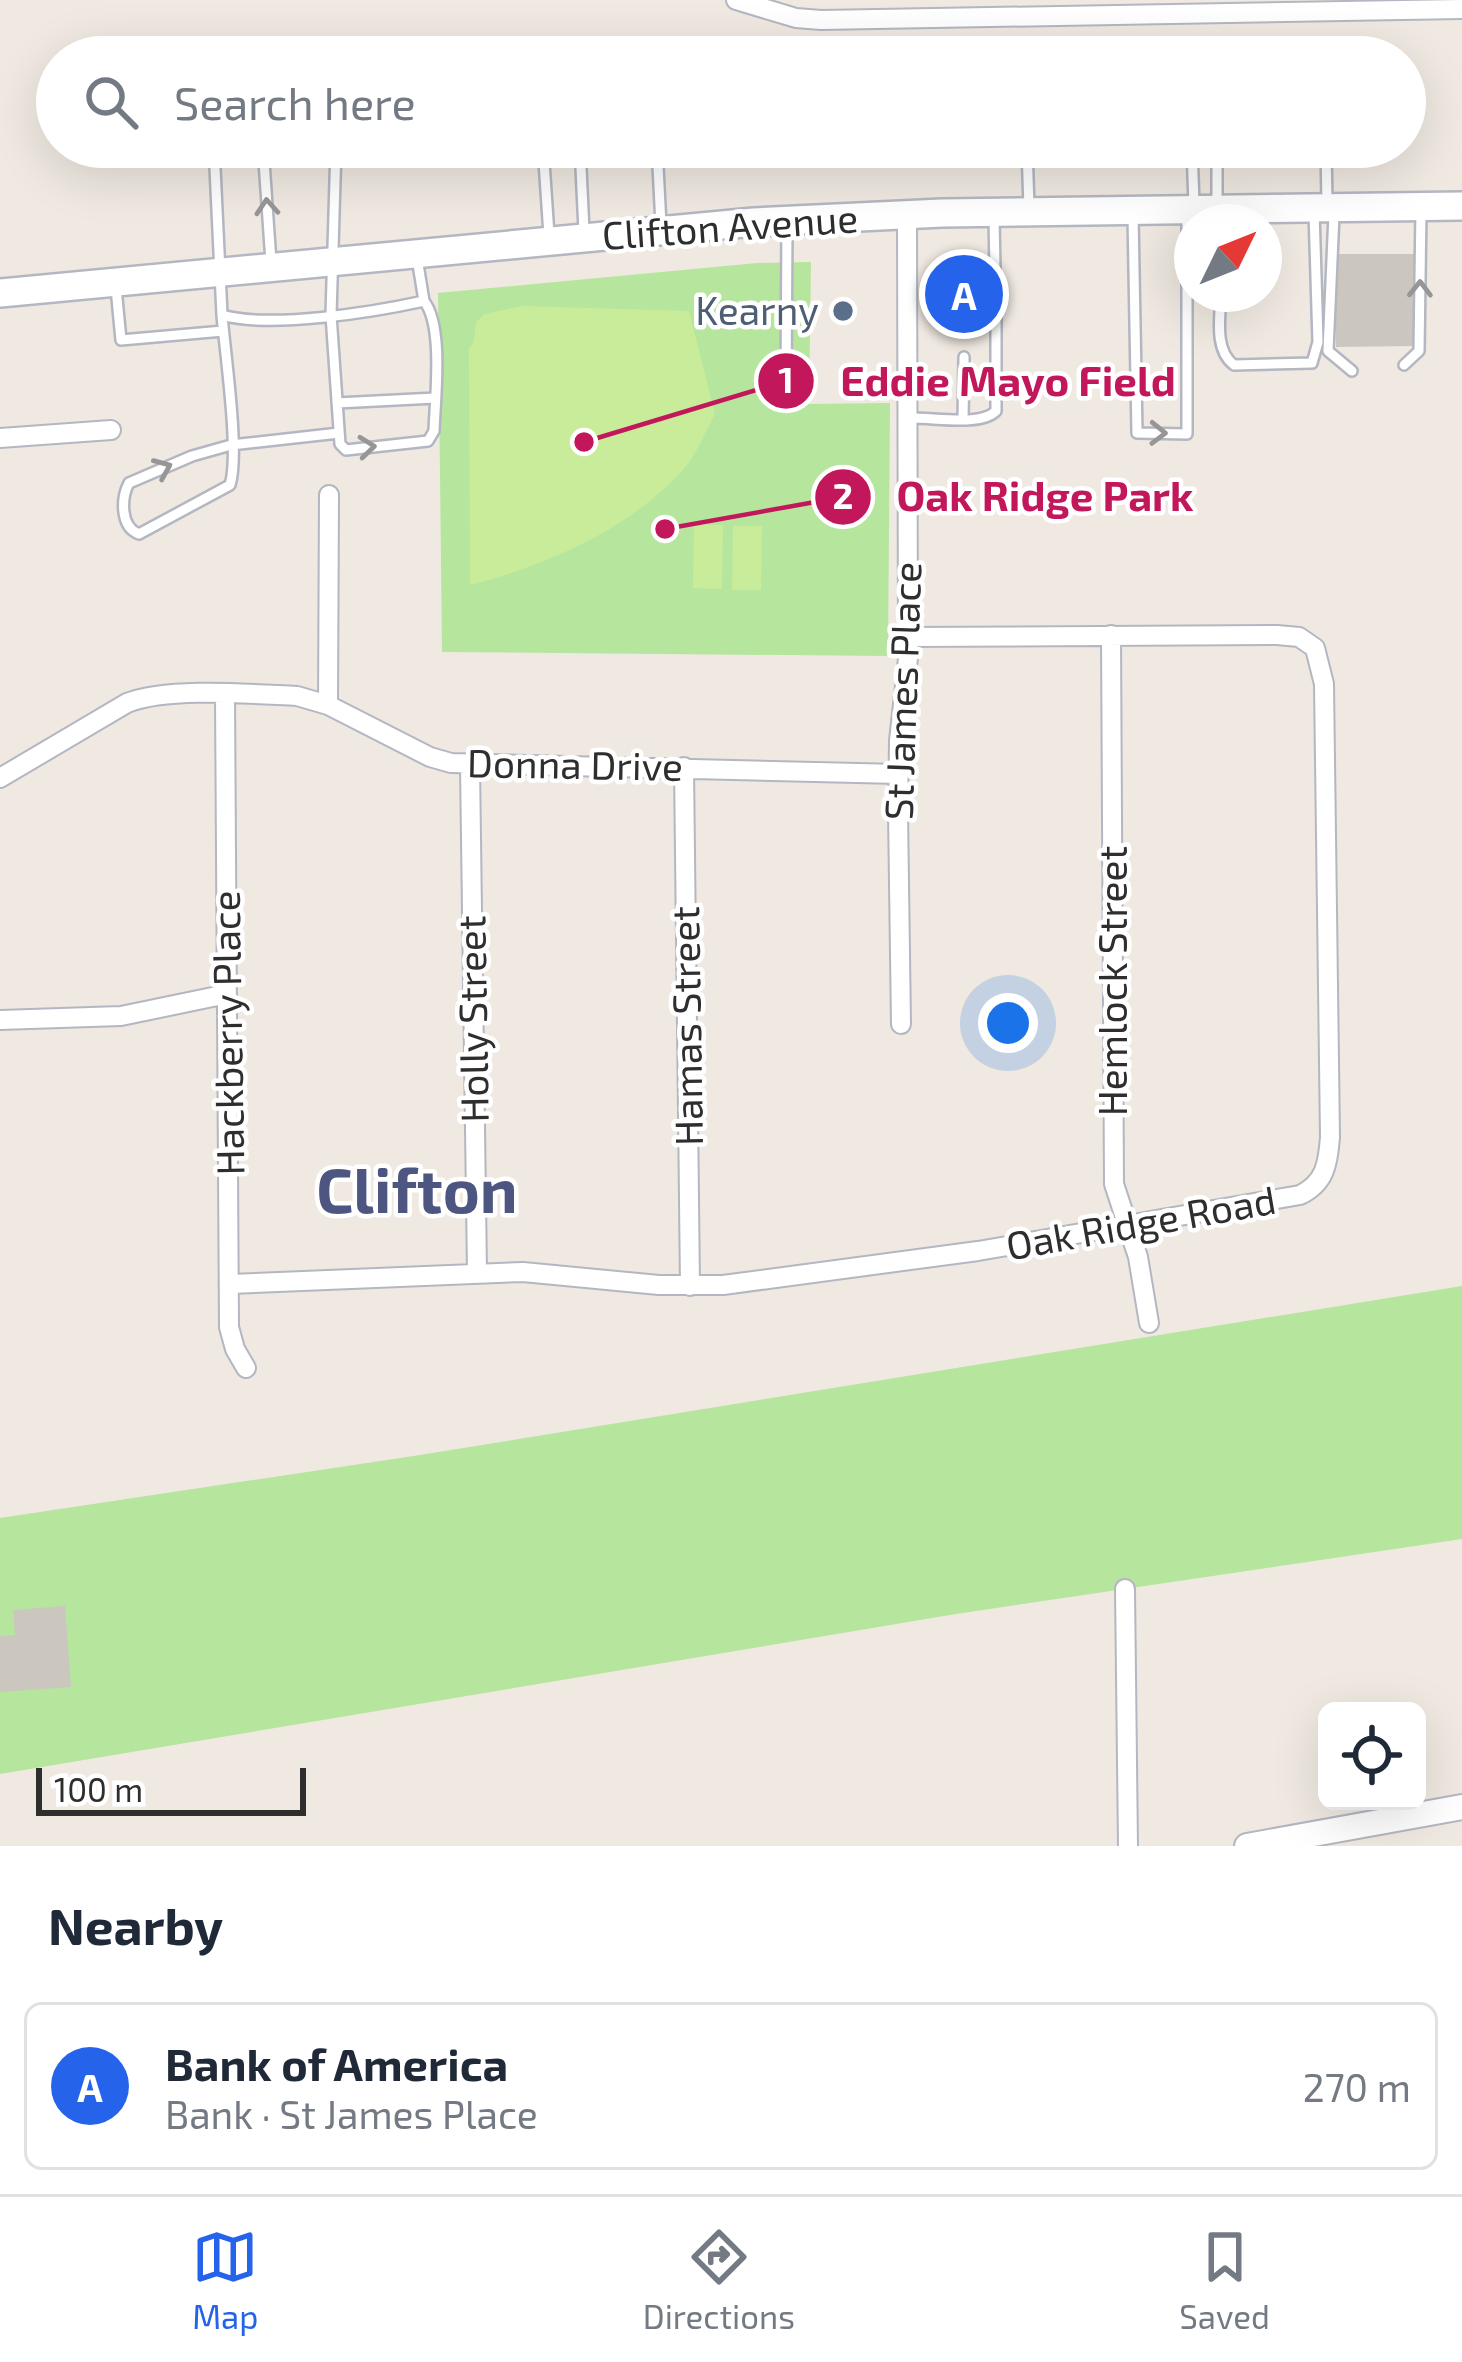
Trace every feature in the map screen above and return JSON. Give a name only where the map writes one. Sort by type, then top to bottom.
[{"type":"main road","name":"Clifton Avenue","points":[[1282,210],[1462,206]]},
{"type":"main road","name":"Clifton Avenue","points":[[0,293],[787,220],[1174,212]]},
{"type":"street","points":[[744,2],[796,18],[821,20],[908,8],[1462,9]]},
{"type":"street","name":"St James Place","points":[[901,1024],[899,774],[908,637],[907,215]]},
{"type":"street","points":[[0,438],[111,430]]},
{"type":"street","points":[[328,705],[329,495]]},
{"type":"street","name":"Hemlock Street","points":[[1111,635],[1114,1184],[1129,1226],[1149,1322]]},
{"type":"street","name":"Oak Ridge Road","points":[[230,1284],[477,1273],[690,1286],[978,1251],[1129,1226],[1300,1195],[1323,1178],[1330,1137],[1324,684],[1315,648],[1299,638],[908,637]]},
{"type":"street","name":"Donna Drive","points":[[0,778],[146,696],[225,695],[297,696],[328,705],[430,757],[470,766],[899,774]]},
{"type":"street","name":"Hackberry Place","points":[[225,695],[230,1327],[246,1368]]},
{"type":"street","name":"Holly Street","points":[[470,766],[477,1273]]},
{"type":"street","name":"Hamas Street","points":[[684,767],[690,1286]]},
{"type":"street","points":[[0,1021],[121,1016],[227,994]]},
{"type":"street","points":[[1125,1589],[1127,1846]]},
{"type":"street","points":[[1247,1846],[1462,1808]]},
{"type":"lane","points":[[215,168],[218,272],[222,315],[223,331],[232,446],[234,473],[230,485],[140,534],[125,520],[129,483],[192,456],[232,446],[339,433]]},
{"type":"lane","points":[[265,168],[272,267]]},
{"type":"lane","points":[[335,168],[332,315],[340,445],[346,450],[428,441],[434,431],[435,339],[416,253]]},
{"type":"lane","points":[[545,168],[550,240]]},
{"type":"lane","points":[[581,168],[584,237]]},
{"type":"lane","points":[[658,168],[662,230]]},
{"type":"lane","points":[[1028,168],[1029,212]]},
{"type":"lane","points":[[1198,168],[1208,204]]},
{"type":"lane","points":[[1211,204],[1215,168]]},
{"type":"lane","points":[[1221,312],[1222,351],[1234,365],[1312,363],[1318,342],[1326,168]]},
{"type":"lane","points":[[1404,365],[1419,351],[1421,207]]},
{"type":"lane","points":[[1325,208],[1330,238],[1328,350],[1352,371]]},
{"type":"lane","points":[[1133,211],[1137,433],[1187,434],[1200,312]]},
{"type":"lane","points":[[994,213],[994,271]]},
{"type":"lane","points":[[785,386],[787,220]]},
{"type":"lane","points":[[116,282],[121,340],[223,331]]},
{"type":"lane","points":[[908,418],[986,420],[996,411],[996,290]]},
{"type":"lane","points":[[222,315],[240,320],[332,315],[424,302]]},
{"type":"lane","points":[[964,356],[968,420]]},
{"type":"lane","points":[[337,403],[435,398]]},
{"type":"green space","points":[[811,262],[809,404],[890,403],[888,656],[442,652],[438,293]]},
{"type":"green space","points":[[522,306],[689,311],[715,414],[687,465],[637,511],[556,556],[470,585],[469,349],[476,322],[485,314]]},
{"type":"green space","points":[[694,524],[723,525],[722,589],[693,588]]},
{"type":"green space","points":[[733,526],[762,526],[761,590],[732,590]]},
{"type":"green space","points":[[1462,1286],[1462,1539],[956,1614],[0,1774],[0,1518],[420,1455]]},
{"type":"building","points":[[1336,254],[1414,254],[1414,346],[1336,347]]},
{"type":"building","points":[[65,1606],[71,1687],[0,1692],[0,1636],[15,1635],[13,1610]]},
{"type":"place","name":"Bank of America","points":[[964,294]]},
{"type":"place","name":"Kearny","points":[[843,311]]},
{"type":"place","name":"Eddie Mayo Field","points":[[584,442]]},
{"type":"place","name":"Oak Ridge Park","points":[[665,529]]},
{"type":"district","name":"Clifton","points":[[417,1191]]}]
